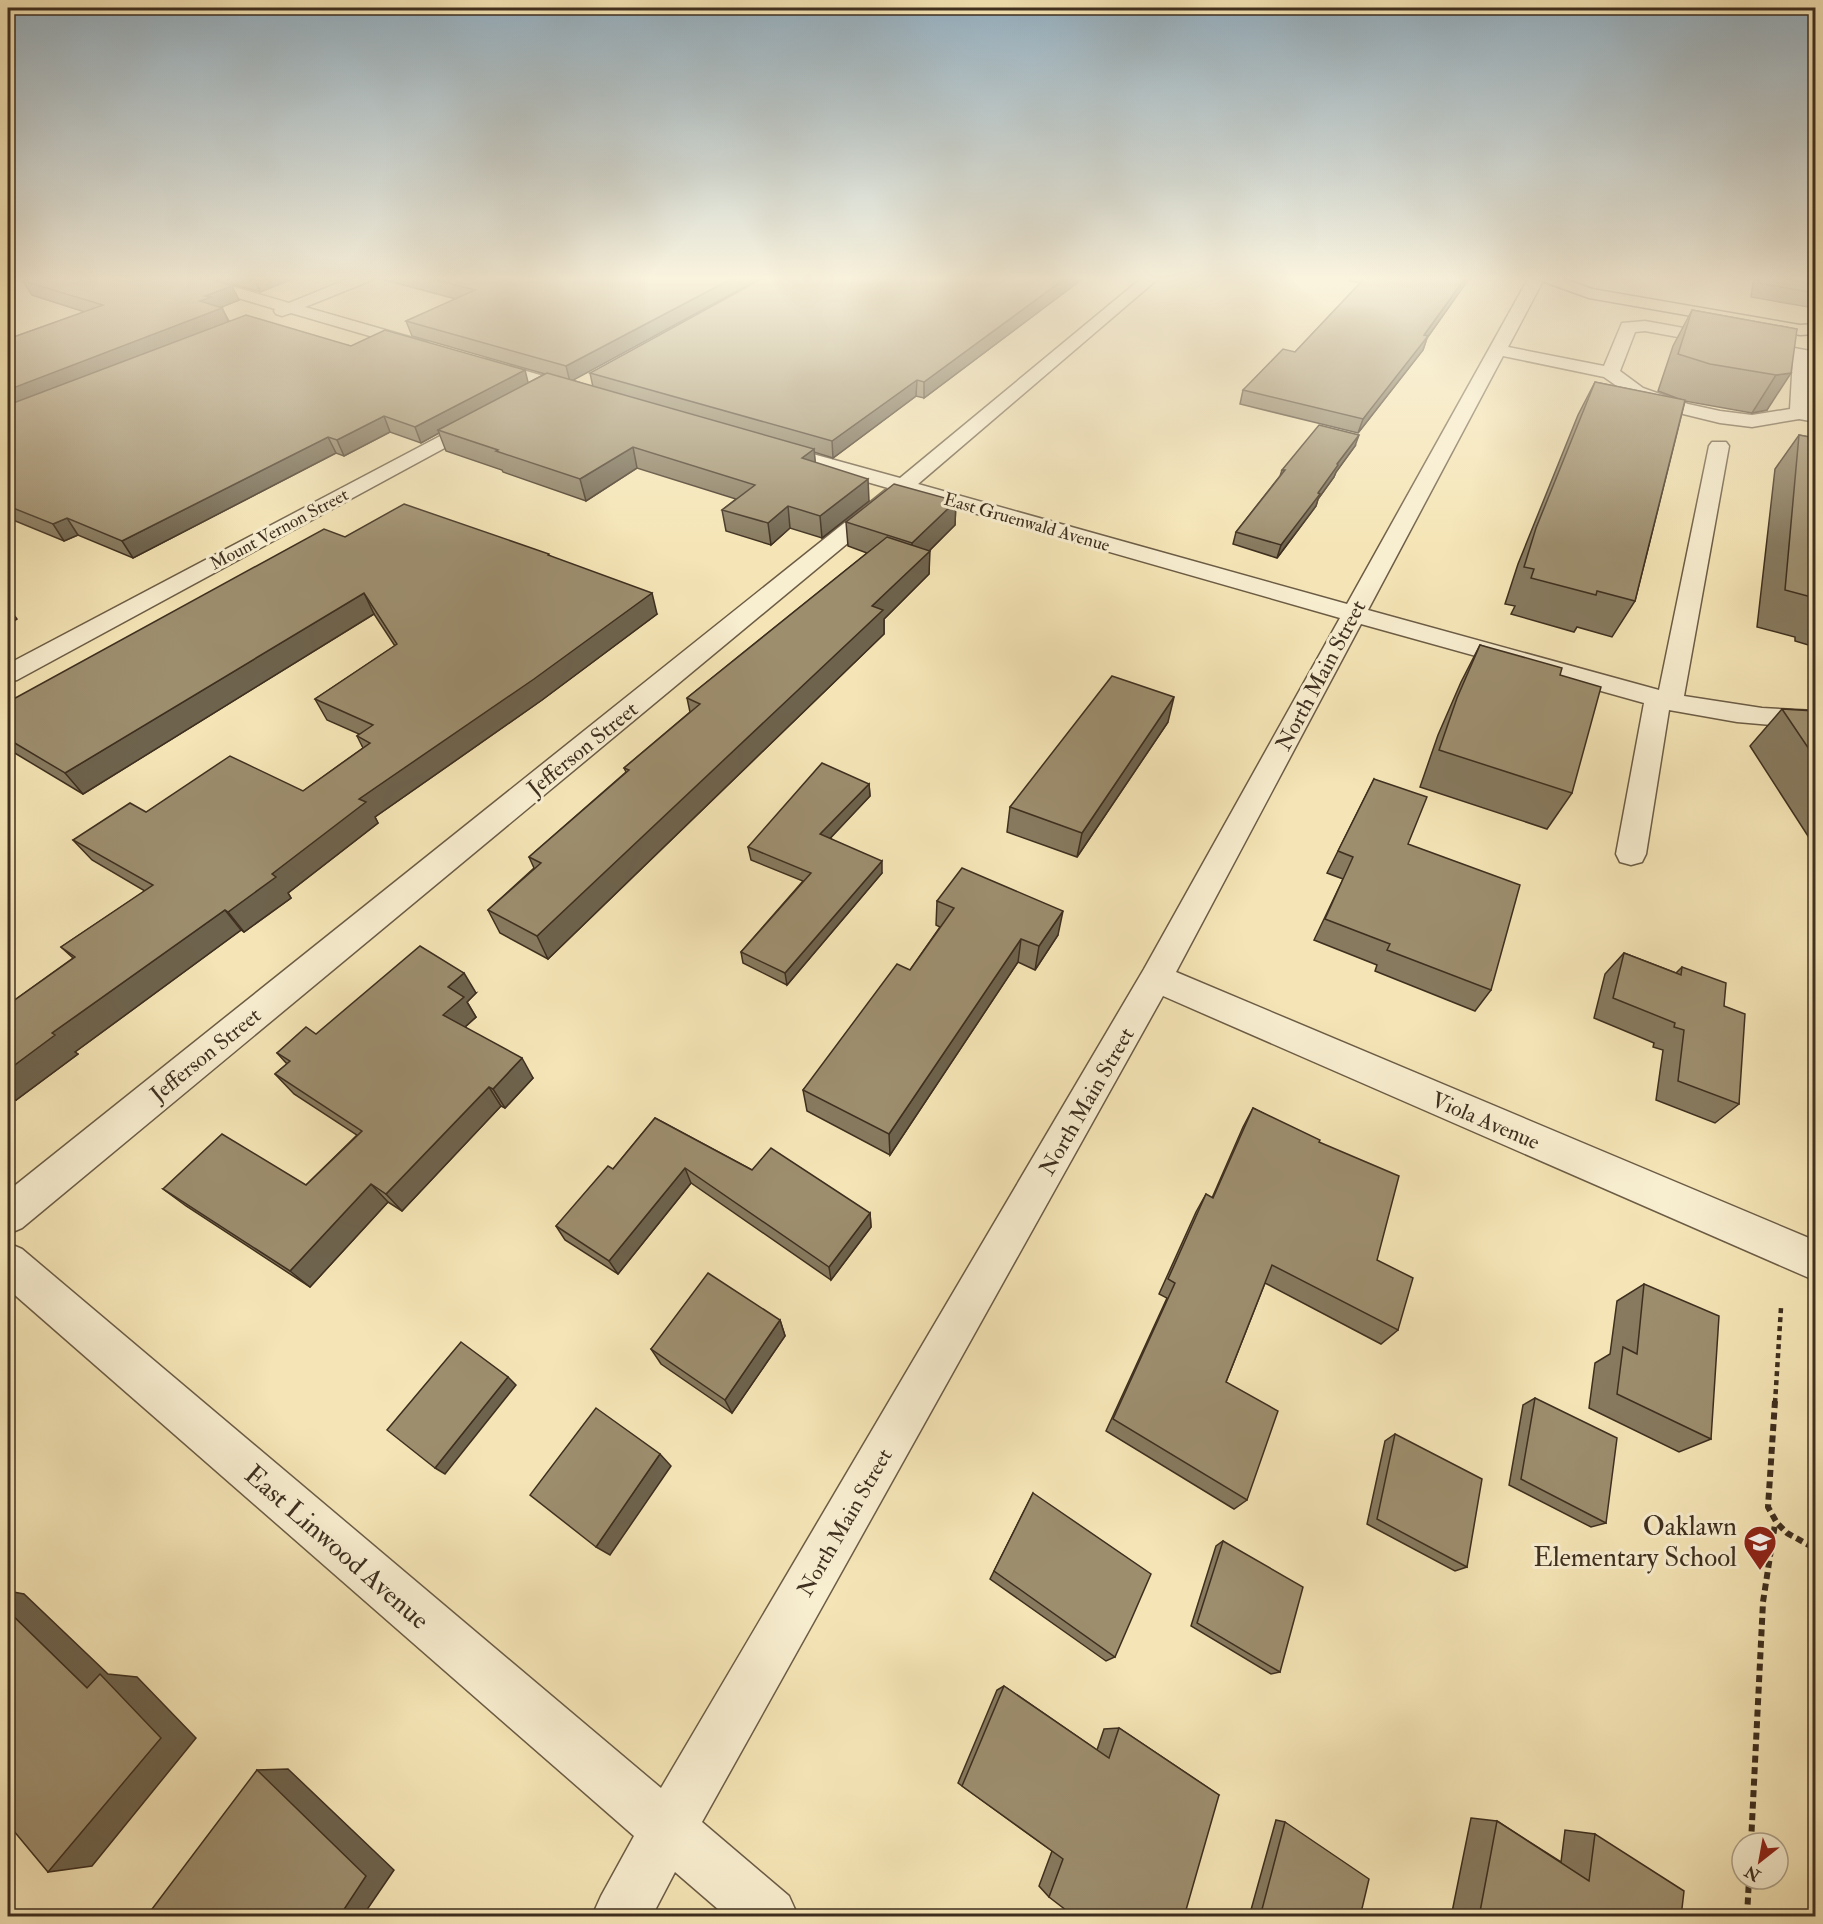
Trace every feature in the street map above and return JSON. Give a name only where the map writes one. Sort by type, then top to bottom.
[{"type":"street","points":[[494,367],[573,390],[595,388]]},
{"type":"street","name":"Jefferson Street","points":[[8,1215],[902,487],[1045,367]]},
{"type":"street","name":"North Main Street","points":[[621,1917],[667,1831],[1156,978],[1488,367]]},
{"type":"street","points":[[1579,367],[1610,373],[1637,392],[1682,408],[1720,417],[1752,421],[1807,414],[1809,367]]},
{"type":"street","points":[[1610,373],[1612,367]]},
{"type":"street","points":[[519,400],[551,384]]},
{"type":"street","name":"Mount Vernon Street","points":[[8,674],[499,411]]},
{"type":"street","name":"East Gruenwald Avenue","points":[[754,444],[1353,613],[1499,657],[1664,700],[1750,716],[1815,720]]},
{"type":"street","points":[[1631,854],[1719,447]]},
{"type":"street","name":"Viola Avenue","points":[[1156,978],[1815,1261]]},
{"type":"street","name":"East Linwood Avenue","points":[[8,1263],[769,1917]]},
{"type":"path","points":[[1781,1308],[1768,1507],[1775,1524],[1786,1535],[1815,1549]]},
{"type":"path","points":[[1751,1831],[1763,1602],[1775,1524]]},
{"type":"path","points":[[1747,1917],[1748,1891]]},
{"type":"building","points":[[8,367],[69,367],[8,390]]},
{"type":"building","points":[[109,367],[514,367],[525,370],[415,427],[384,416],[337,440],[328,437],[122,541],[67,518],[53,524],[8,506],[8,428],[10,428],[8,427],[8,405]]},
{"type":"building","points":[[601,367],[945,367],[924,382],[917,380],[832,441],[590,373]]},
{"type":"building","points":[[1266,367],[1404,367],[1363,419],[1243,390]]},
{"type":"building","points":[[1727,367],[1792,367],[1791,373],[1776,375]]},
{"type":"building","points":[[547,373],[814,449],[802,458],[868,479],[820,516],[788,506],[768,523],[722,510],[755,485],[633,447],[580,479],[438,430]]},
{"type":"building","points":[[1595,382],[1685,400],[1635,601],[1597,591],[1596,595],[1531,578],[1534,569],[1524,567],[1536,528]]},
{"type":"building","points":[[1319,425],[1359,435],[1337,464],[1318,493],[1320,494],[1281,545],[1236,532],[1285,470],[1282,470]]},
{"type":"building","points":[[1799,435],[1815,438],[1815,598],[1785,590]]},
{"type":"building","points":[[894,484],[956,501],[912,543],[846,522]]},
{"type":"building","points":[[404,504],[549,554],[652,593],[534,679],[359,799],[366,802],[272,874],[276,877],[228,912],[225,910],[52,1033],[55,1035],[8,1070],[8,1003],[75,957],[61,947],[153,885],[73,840],[130,803],[146,812],[230,756],[303,791],[370,743],[357,736],[373,725],[315,699],[397,644],[364,593],[65,773],[8,739],[8,702],[324,529],[345,537]]},
{"type":"building","points":[[887,537],[930,551],[872,606],[883,610],[537,936],[488,910],[541,863],[529,857],[629,770],[624,768],[700,704],[687,698]]},
{"type":"building","points":[[1480,645],[1562,668],[1560,675],[1601,687],[1572,793],[1439,750],[1457,698]]},
{"type":"building","points":[[1112,676],[1174,697],[1082,833],[1010,807]]},
{"type":"building","points":[[1782,709],[1815,711],[1815,758]]},
{"type":"building","points":[[822,763],[869,784],[820,834],[882,861],[785,973],[741,952],[811,873],[748,847]]},
{"type":"building","points":[[1374,779],[1427,797],[1408,844],[1520,885],[1491,990],[1387,950],[1390,944],[1325,919],[1353,857],[1338,851]]},
{"type":"building","points":[[962,868],[1063,911],[1039,946],[1021,939],[889,1134],[803,1090],[897,964],[910,970],[954,908],[937,901]]},
{"type":"building","points":[[420,946],[464,973],[448,987],[464,997],[443,1015],[522,1058],[493,1089],[489,1087],[386,1194],[371,1184],[290,1271],[163,1189],[222,1134],[306,1185],[362,1131],[275,1074],[290,1061],[277,1053],[306,1027],[316,1034]]},
{"type":"building","points":[[1624,953],[1681,975],[1682,967],[1726,983],[1724,1006],[1745,1014],[1739,1104],[1678,1081],[1684,1030],[1674,1027],[1675,1023],[1613,998]]},
{"type":"building","points":[[1253,1108],[1320,1140],[1319,1142],[1399,1176],[1377,1260],[1413,1278],[1398,1330],[1272,1265],[1226,1382],[1278,1411],[1247,1500],[1113,1419],[1175,1283],[1168,1279],[1206,1194],[1213,1198]]},
{"type":"building","points":[[655,1118],[752,1170],[771,1148],[870,1213],[829,1267],[685,1168],[609,1261],[556,1226],[608,1166],[613,1169]]},
{"type":"building","points":[[708,1273],[780,1320],[725,1400],[651,1349]]},
{"type":"building","points":[[1644,1284],[1719,1316],[1711,1439],[1617,1394],[1623,1347],[1637,1354]]},
{"type":"building","points":[[461,1342],[508,1377],[435,1468],[387,1430]]},
{"type":"building","points":[[1535,1398],[1617,1438],[1606,1523],[1521,1479]]},
{"type":"building","points":[[596,1408],[660,1454],[596,1547],[530,1495]]},
{"type":"building","points":[[1395,1434],[1482,1479],[1467,1567],[1377,1519]]},
{"type":"building","points":[[1033,1493],[1151,1574],[1115,1657],[994,1571]]},
{"type":"building","points":[[1223,1541],[1303,1587],[1280,1672],[1197,1623]]},
{"type":"building","points":[[8,1611],[87,1688],[100,1674],[161,1738],[48,1872],[8,1824]]},
{"type":"building","points":[[1004,1686],[1109,1758],[1119,1728],[1219,1795],[1184,1917],[1075,1917],[1049,1897],[1063,1859],[962,1786]]},
{"type":"building","points":[[257,1770],[366,1876],[339,1917],[146,1917]]},
{"type":"building","points":[[1497,1821],[1589,1881],[1595,1834],[1684,1891],[1681,1917],[1479,1917]]},
{"type":"building","points":[[1285,1822],[1369,1879],[1360,1917],[1260,1917]]},
{"type":"place","name":"Oaklawn Elementary School","points":[[1760,1571]]}]
